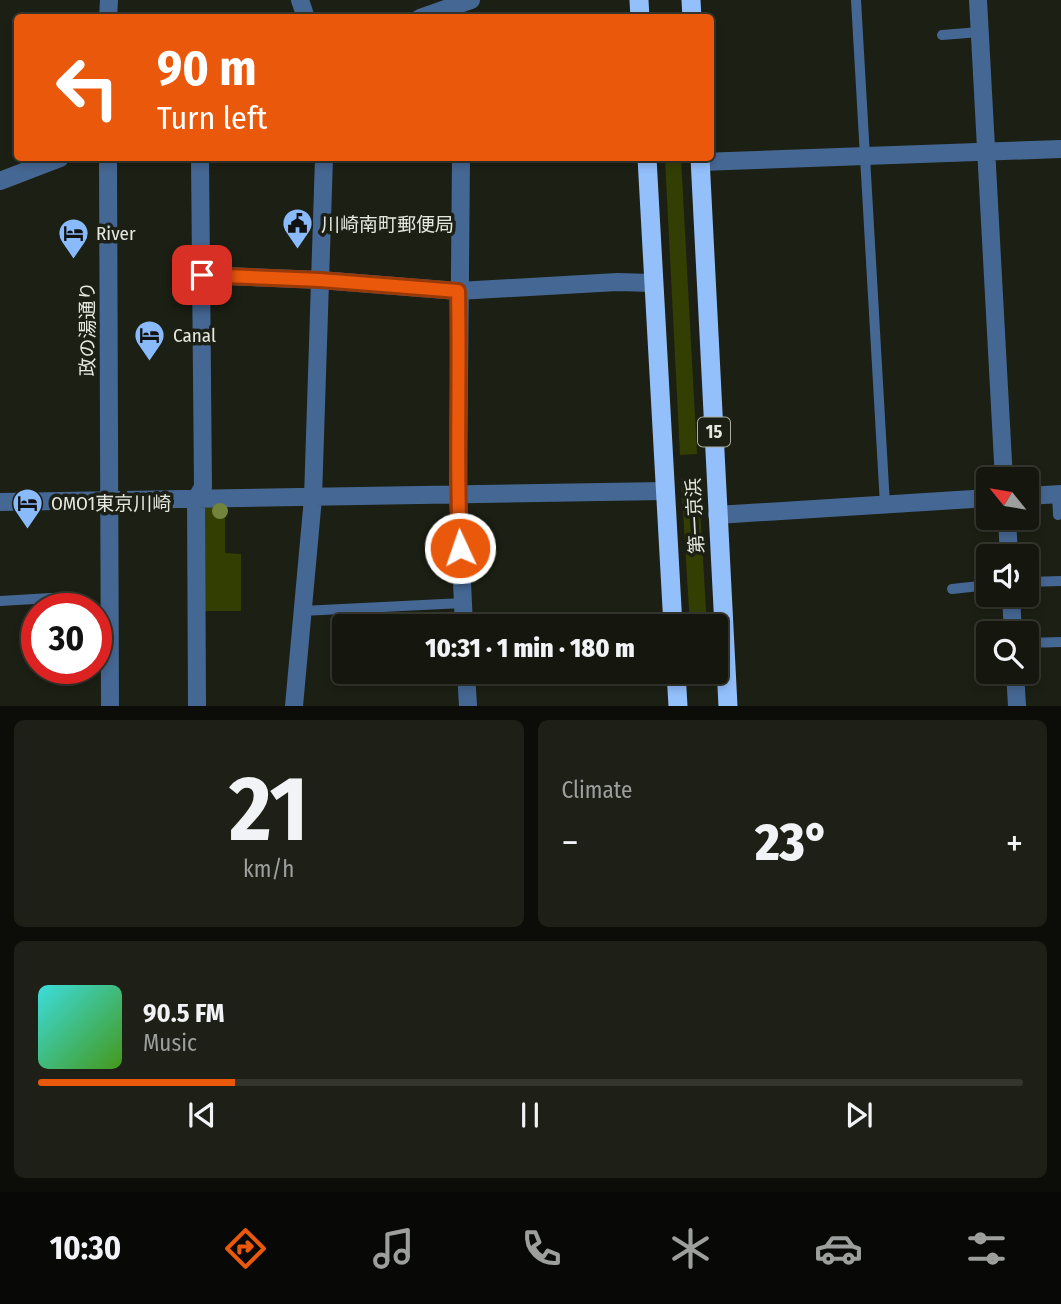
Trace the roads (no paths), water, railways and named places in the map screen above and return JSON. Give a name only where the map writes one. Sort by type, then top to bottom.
[{"type":"highway","name":"第一京浜","points":[[647,161],[672,614]]},
{"type":"highway","name":"第一京浜","points":[[700,161],[728,705]]},
{"type":"highway","points":[[677,684],[678,705]]},
{"type":"street","points":[[978,0],[1003,467]]},
{"type":"street","points":[[437,14],[466,7]]},
{"type":"street","points":[[714,160],[1061,149]]},
{"type":"street","points":[[0,181],[52,161]]},
{"type":"street","name":"政の湯通り","points":[[108,161],[110,705]]},
{"type":"street","points":[[197,705],[197,499],[203,487],[200,161]]},
{"type":"street","points":[[294,705],[318,449],[324,161]]},
{"type":"street","points":[[461,161],[455,375],[463,614]]},
{"type":"street","points":[[202,275],[320,280],[458,291],[617,282],[653,283]]},
{"type":"street","points":[[0,502],[664,491]]},
{"type":"street","points":[[1040,495],[1059,494]]},
{"type":"street","points":[[718,515],[976,499]]},
{"type":"street","points":[[467,684],[468,705]]},
{"type":"street","points":[[1016,684],[1017,705]]},
{"type":"lane","points":[[856,0],[884,505]]},
{"type":"lane","points":[[942,35],[979,32]]},
{"type":"lane","points":[[1058,515],[1059,494]]},
{"type":"lane","points":[[1039,582],[1061,581]]},
{"type":"lane","points":[[952,589],[976,586]]},
{"type":"lane","points":[[0,601],[21,600]]},
{"type":"lane","points":[[302,611],[463,603]]},
{"type":"lane","points":[[1039,643],[1061,642]]},
{"type":"place","name":"川崎南町郵便局","points":[[298,251]]},
{"type":"place","name":"River","points":[[73,260]]},
{"type":"place","name":"Canal","points":[[150,362]]},
{"type":"place","name":"OMO1東京川崎","points":[[28,530]]}]
